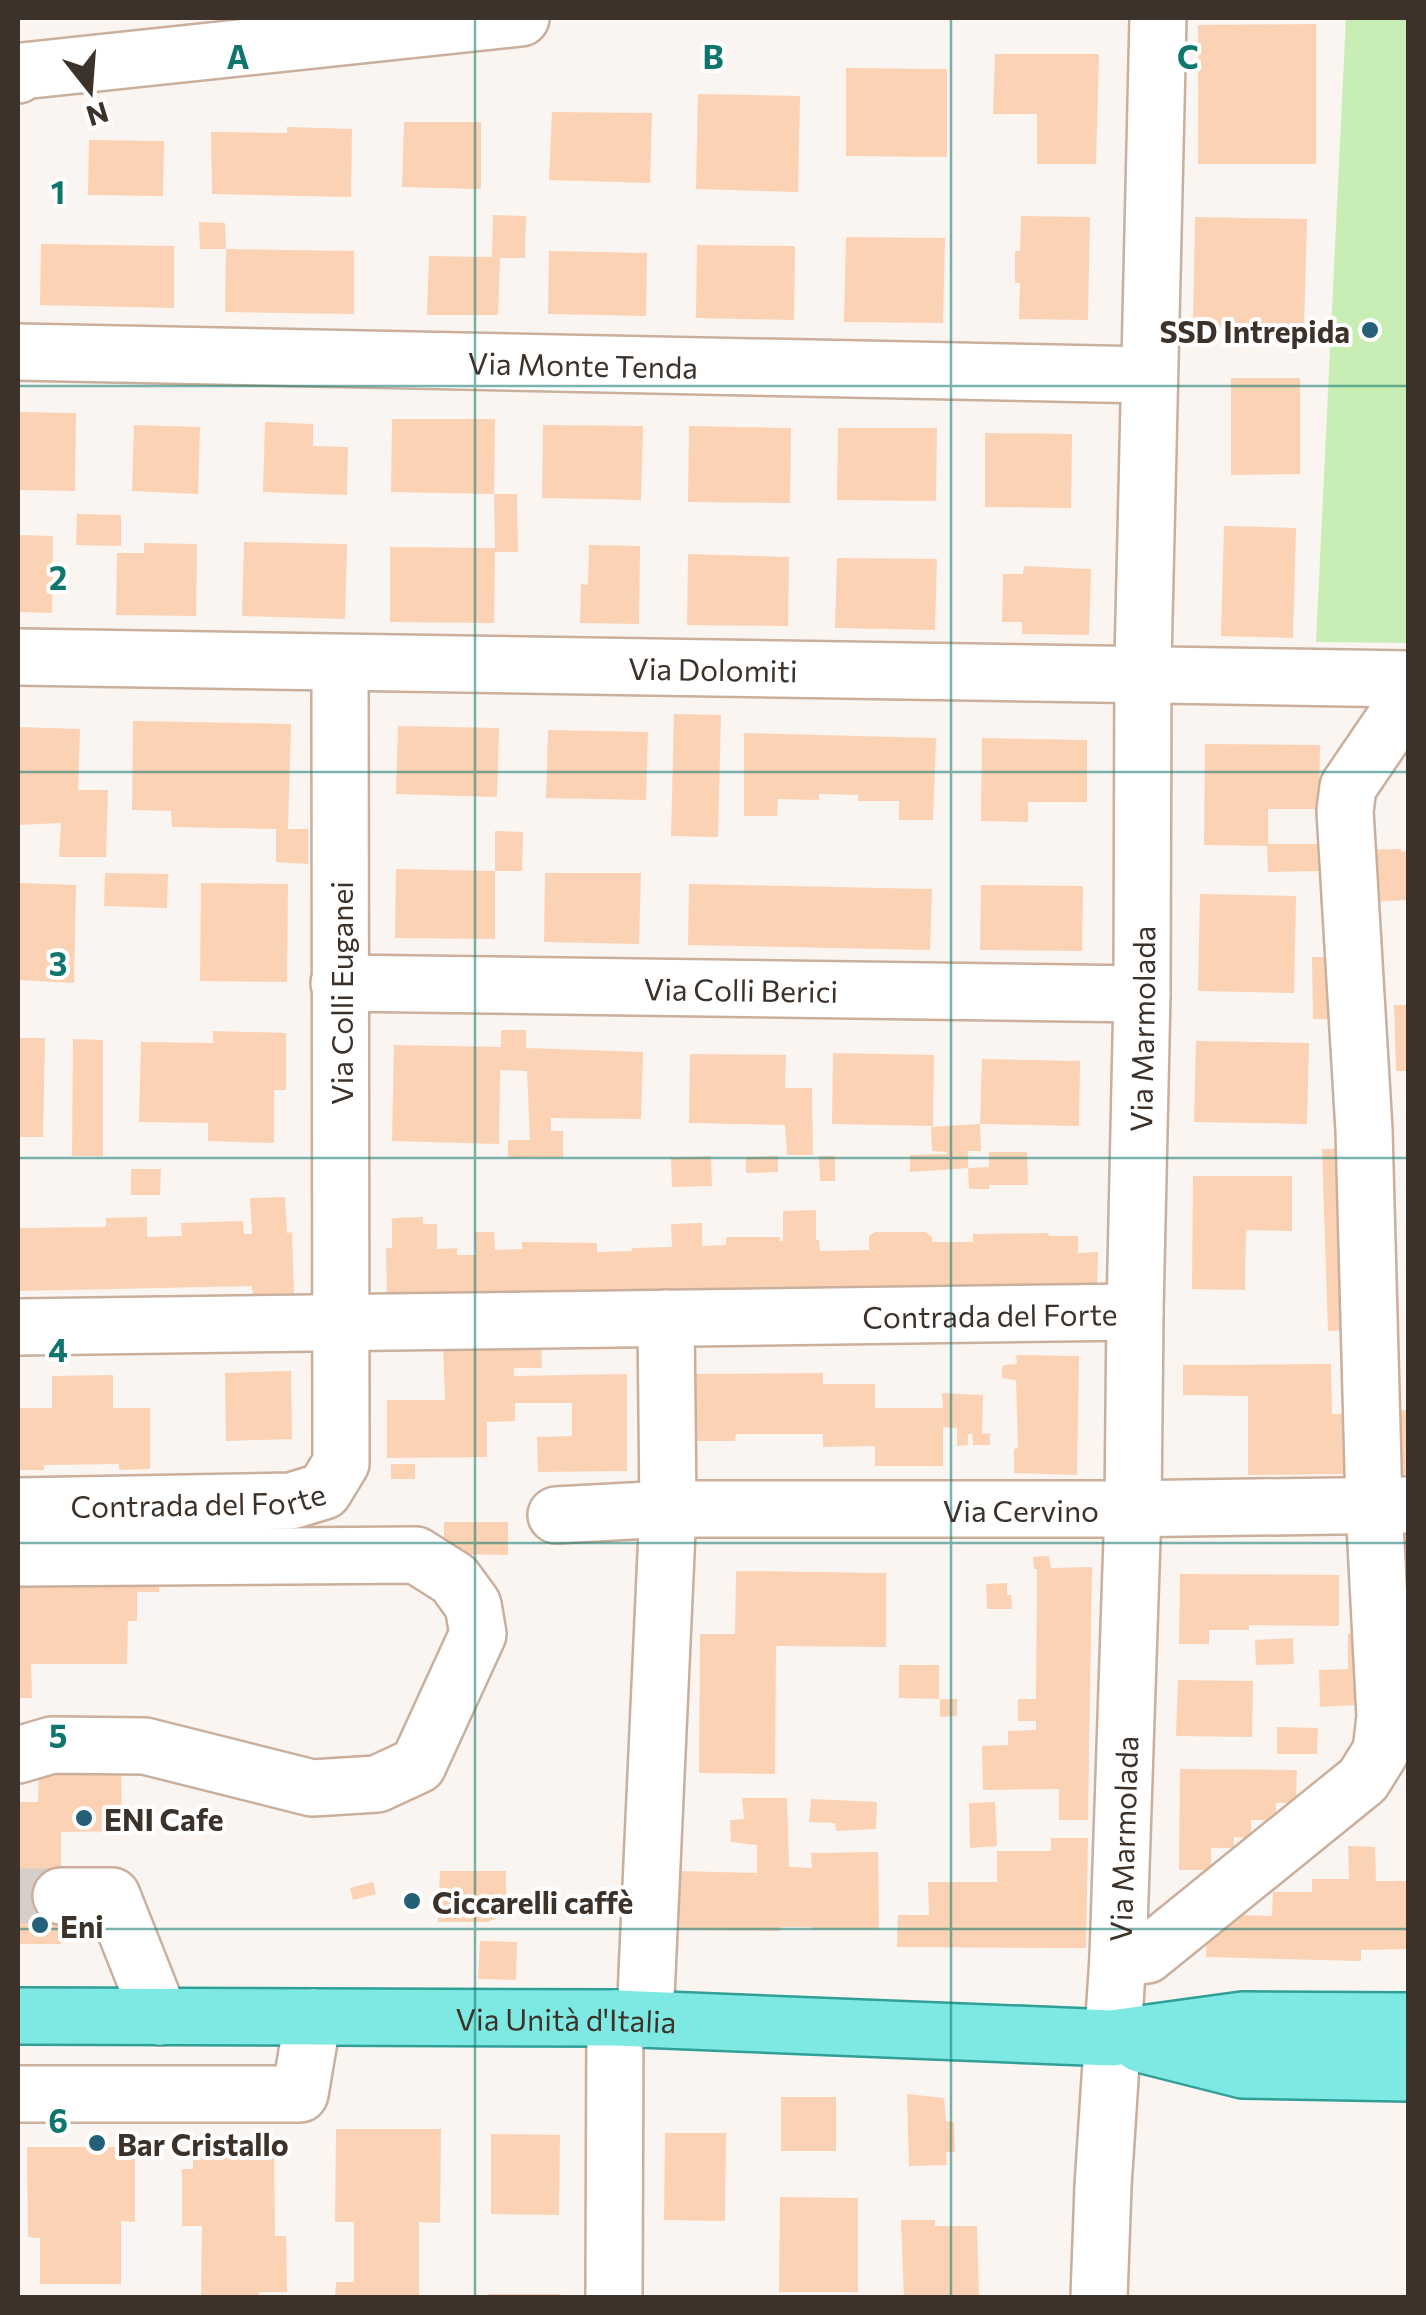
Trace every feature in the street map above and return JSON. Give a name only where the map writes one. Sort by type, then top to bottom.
[{"type":"main road","name":"Via Unità d'Italia","points":[[18,2016],[630,2018],[1112,2038],[1244,2020],[1408,2021]]},
{"type":"main road","name":"Via Unità d'Italia","points":[[1112,2038],[1243,2070],[1408,2073]]},
{"type":"street","points":[[18,75],[119,39],[522,18]]},
{"type":"street","name":"Via Marmolada","points":[[1099,2298],[1118,1957],[1133,1509],[1143,675],[1158,18]]},
{"type":"street","name":"Via Monte Tenda","points":[[18,352],[1149,375]]},
{"type":"street","name":"Via Dolomiti","points":[[18,657],[1143,675],[1402,697]]},
{"type":"street","name":"Via Colli Euganei","points":[[340,663],[340,1323]]},
{"type":"street","points":[[1118,1957],[1147,1955],[1363,1780],[1381,1750],[1391,1505],[1344,810],[1348,788],[1402,697]]},
{"type":"street","name":"Via Colli Berici","points":[[339,983],[1142,994]]},
{"type":"street","name":"Contrada del Forte","points":[[18,1327],[1135,1312]]},
{"type":"street","points":[[614,2298],[630,2018],[668,1509],[666,1318]]},
{"type":"street","name":"Contrada del Forte","points":[[18,1506],[291,1501],[324,1491],[341,1463],[340,1323]]},
{"type":"street","name":"Via Cervino","points":[[556,1515],[668,1509],[1391,1505]]},
{"type":"street","points":[[18,1558],[416,1555],[454,1579],[472,1605],[478,1634],[418,1765],[377,1784],[312,1788],[146,1746],[52,1746],[18,1756]]},
{"type":"street","points":[[61,1896],[112,1896],[160,2017]]},
{"type":"street","points":[[18,2094],[300,2094],[313,2017]]},
{"type":"street","points":[[1112,2038],[1139,2116],[1133,2298]]},
{"type":"green space","name":"SSD Intrepida","points":[[1346,18],[1408,18],[1408,643],[1316,642]]},
{"type":"building","points":[[1316,24],[1316,164],[1198,164],[1198,25]]},
{"type":"building","points":[[995,54],[1099,54],[1096,164],[1037,164],[1037,114],[993,114]]},
{"type":"building","points":[[846,68],[947,69],[947,157],[846,156]]},
{"type":"building","points":[[698,94],[800,96],[798,192],[696,189]]},
{"type":"building","points":[[552,112],[652,113],[650,183],[549,180]]},
{"type":"building","points":[[404,122],[481,122],[481,189],[402,187]]},
{"type":"building","points":[[287,127],[352,129],[351,197],[212,194],[211,132],[287,133]]},
{"type":"building","points":[[89,140],[164,141],[163,196],[88,195]]},
{"type":"building","points":[[493,215],[526,216],[525,258],[500,258],[498,315],[427,315],[429,256],[492,257]]},
{"type":"building","points":[[1021,216],[1090,217],[1088,320],[1019,319],[1020,283],[1015,283],[1015,251],[1020,251]]},
{"type":"building","points":[[1195,217],[1307,219],[1304,330],[1193,327]]},
{"type":"building","points":[[199,222],[225,223],[226,249],[200,249]]},
{"type":"building","points":[[846,237],[945,238],[943,323],[844,322]]},
{"type":"building","points":[[41,244],[174,246],[174,308],[40,305]]},
{"type":"building","points":[[697,245],[795,246],[794,320],[696,318]]},
{"type":"building","points":[[226,249],[354,251],[354,314],[225,312]]},
{"type":"building","points":[[549,251],[647,253],[646,316],[548,314]]},
{"type":"building","points":[[1231,378],[1300,378],[1300,474],[1231,475]]},
{"type":"building","points":[[18,412],[76,413],[75,491],[18,490]]},
{"type":"building","points":[[392,419],[495,419],[494,494],[391,492]]},
{"type":"building","points":[[265,422],[313,424],[313,446],[348,447],[347,495],[263,492]]},
{"type":"building","points":[[134,425],[200,427],[198,494],[132,491]]},
{"type":"building","points":[[543,425],[643,426],[641,500],[542,498]]},
{"type":"building","points":[[689,426],[791,428],[790,503],[688,502]]},
{"type":"building","points":[[838,428],[937,428],[936,501],[837,500]]},
{"type":"building","points":[[985,433],[1072,434],[1071,508],[985,507]]},
{"type":"building","points":[[494,494],[517,494],[518,552],[495,552],[494,623],[390,622],[390,547],[495,548]]},
{"type":"building","points":[[77,514],[121,515],[121,546],[76,545]]},
{"type":"building","points":[[1224,526],[1296,528],[1293,638],[1221,636]]},
{"type":"building","points":[[18,535],[53,536],[52,613],[18,612]]},
{"type":"building","points":[[244,542],[347,544],[345,619],[242,616]]},
{"type":"building","points":[[144,543],[197,544],[196,616],[116,615],[117,553],[144,553]]},
{"type":"building","points":[[589,545],[640,546],[639,624],[580,623],[581,584],[588,585]]},
{"type":"building","points":[[688,554],[789,557],[788,626],[687,625]]},
{"type":"building","points":[[837,558],[937,559],[935,630],[835,628]]},
{"type":"building","points":[[1024,566],[1091,569],[1089,635],[1022,634],[1022,622],[1002,622],[1003,574],[1023,574]]},
{"type":"building","points":[[674,714],[721,715],[718,837],[671,836]]},
{"type":"building","points":[[133,721],[291,724],[288,829],[308,829],[308,864],[276,862],[276,829],[172,827],[171,811],[132,810]]},
{"type":"building","points":[[398,726],[499,728],[497,797],[396,794]]},
{"type":"building","points":[[18,727],[80,729],[78,790],[108,790],[106,857],[59,857],[61,823],[18,825]]},
{"type":"building","points":[[548,730],[648,732],[646,800],[546,798]]},
{"type":"building","points":[[744,733],[936,738],[933,820],[899,820],[899,801],[858,801],[858,795],[819,794],[819,800],[778,799],[777,816],[744,816]]},
{"type":"building","points":[[982,738],[1087,740],[1087,802],[1028,802],[1028,822],[981,821]]},
{"type":"building","points":[[1205,744],[1320,745],[1319,809],[1268,809],[1268,844],[1340,844],[1342,902],[1320,903],[1320,871],[1268,872],[1267,846],[1204,845]]},
{"type":"building","points":[[495,831],[523,832],[522,871],[495,871]]},
{"type":"building","points":[[1354,850],[1408,851],[1408,900],[1368,902]]},
{"type":"building","points":[[396,869],[495,871],[495,939],[395,938]]},
{"type":"building","points":[[105,873],[168,874],[167,908],[104,906]]},
{"type":"building","points":[[545,873],[641,873],[639,944],[544,942]]},
{"type":"building","points":[[18,883],[76,885],[74,983],[18,980]]},
{"type":"building","points":[[201,883],[288,884],[287,982],[200,981]]},
{"type":"building","points":[[689,884],[932,889],[930,950],[688,945]]},
{"type":"building","points":[[981,885],[1083,886],[1082,951],[980,950]]},
{"type":"building","points":[[1200,894],[1296,896],[1294,993],[1198,991]]},
{"type":"building","points":[[1312,957],[1344,957],[1347,1019],[1313,1019]]},
{"type":"building","points":[[1394,1005],[1408,1005],[1408,1071],[1396,1071]]},
{"type":"building","points":[[501,1030],[526,1030],[526,1048],[643,1052],[641,1119],[551,1118],[551,1131],[563,1131],[563,1157],[508,1158],[508,1140],[530,1140],[527,1071],[500,1070],[499,1144],[392,1141],[394,1045],[501,1047]]},
{"type":"building","points":[[213,1031],[286,1033],[286,1090],[274,1090],[274,1143],[208,1141],[208,1123],[139,1122],[141,1042],[213,1043]]},
{"type":"building","points":[[18,1038],[45,1038],[43,1137],[18,1137]]},
{"type":"building","points":[[73,1039],[103,1040],[103,1156],[72,1156]]},
{"type":"building","points":[[1196,1041],[1309,1043],[1307,1124],[1194,1122]]},
{"type":"building","points":[[833,1053],[934,1055],[933,1126],[832,1124]]},
{"type":"building","points":[[690,1054],[786,1055],[785,1088],[812,1088],[813,1155],[787,1155],[785,1125],[689,1123]]},
{"type":"building","points":[[982,1059],[1080,1061],[1079,1126],[980,1124]]},
{"type":"building","points":[[980,1124],[981,1151],[968,1151],[968,1168],[910,1172],[910,1155],[947,1154],[932,1151],[931,1127]]},
{"type":"building","points":[[1356,1148],[1363,1330],[1328,1331],[1322,1149]]},
{"type":"building","points":[[989,1152],[1027,1152],[1028,1185],[969,1189],[968,1168],[989,1167]]},
{"type":"building","points":[[711,1156],[712,1186],[672,1187],[671,1158]]},
{"type":"building","points":[[778,1156],[778,1172],[746,1173],[746,1157]]},
{"type":"building","points":[[819,1156],[835,1156],[835,1181],[820,1181]]},
{"type":"building","points":[[131,1169],[161,1169],[160,1195],[131,1195]]},
{"type":"building","points":[[1193,1176],[1292,1176],[1292,1231],[1246,1230],[1245,1290],[1192,1289]]},
{"type":"building","points":[[285,1197],[287,1233],[292,1232],[294,1293],[253,1295],[252,1286],[18,1291],[18,1228],[106,1227],[106,1218],[147,1217],[147,1237],[182,1236],[181,1223],[243,1221],[244,1234],[252,1234],[250,1198]]},
{"type":"building","points":[[816,1210],[820,1251],[869,1250],[869,1236],[875,1232],[925,1232],[932,1242],[973,1242],[973,1234],[1078,1236],[1078,1253],[1098,1252],[1097,1298],[387,1306],[386,1248],[392,1248],[394,1218],[423,1217],[423,1224],[437,1224],[437,1249],[457,1248],[457,1255],[476,1255],[474,1232],[494,1232],[495,1250],[522,1249],[522,1242],[597,1243],[597,1252],[672,1247],[671,1224],[702,1223],[702,1246],[726,1245],[726,1237],[780,1237],[779,1241],[783,1241],[783,1211]]},
{"type":"building","points":[[541,1339],[542,1368],[514,1368],[514,1376],[627,1374],[627,1471],[538,1472],[537,1437],[572,1436],[572,1403],[515,1403],[515,1421],[487,1422],[487,1457],[387,1458],[387,1400],[445,1400],[443,1340]]},
{"type":"building","points":[[1016,1355],[1079,1356],[1077,1475],[1014,1473],[1014,1449],[1018,1448],[1016,1380],[1002,1378],[1002,1367],[1017,1364]]},
{"type":"building","points":[[1331,1364],[1332,1414],[1353,1414],[1353,1474],[1248,1475],[1248,1396],[1183,1395],[1183,1365]]},
{"type":"building","points":[[291,1371],[292,1439],[226,1441],[225,1373]]},
{"type":"building","points":[[823,1373],[823,1384],[875,1384],[875,1408],[943,1408],[942,1393],[983,1395],[982,1434],[990,1433],[990,1445],[973,1445],[972,1434],[968,1434],[968,1445],[957,1446],[957,1428],[943,1427],[943,1466],[875,1466],[875,1446],[823,1447],[823,1434],[736,1434],[735,1441],[685,1441],[685,1374]]},
{"type":"building","points":[[113,1375],[113,1408],[150,1408],[150,1469],[119,1470],[119,1464],[44,1465],[44,1470],[18,1470],[18,1408],[52,1408],[52,1376]]},
{"type":"building","points":[[1408,1410],[1408,1474],[1382,1476],[1394,1411]]},
{"type":"building","points":[[391,1464],[415,1464],[415,1479],[391,1479]]},
{"type":"building","points":[[444,1522],[508,1522],[508,1555],[444,1554]]},
{"type":"building","points":[[1049,1556],[1051,1568],[1092,1567],[1088,1820],[1059,1820],[1059,1789],[983,1790],[982,1746],[1008,1745],[1008,1731],[1036,1730],[1036,1721],[1018,1721],[1018,1699],[1036,1699],[1037,1569],[1033,1557]]},
{"type":"building","points":[[18,1569],[159,1569],[159,1592],[137,1592],[137,1621],[128,1621],[127,1664],[31,1664],[32,1698],[18,1698]]},
{"type":"building","points":[[736,1571],[886,1573],[886,1647],[776,1646],[775,1774],[699,1773],[700,1634],[735,1634]]},
{"type":"building","points":[[1180,1574],[1339,1575],[1339,1626],[1249,1625],[1249,1630],[1209,1630],[1209,1644],[1179,1644]]},
{"type":"building","points":[[1007,1583],[1012,1609],[987,1609],[986,1584]]},
{"type":"building","points":[[1368,1632],[1371,1704],[1320,1707],[1319,1670],[1348,1669],[1348,1634]]},
{"type":"building","points":[[1293,1638],[1294,1664],[1256,1665],[1255,1640]]},
{"type":"building","points":[[899,1665],[939,1665],[939,1699],[899,1698]]},
{"type":"building","points":[[1178,1680],[1253,1681],[1252,1737],[1176,1736]]},
{"type":"building","points":[[940,1699],[957,1699],[957,1716],[940,1717]]},
{"type":"building","points":[[1277,1727],[1318,1728],[1317,1754],[1277,1754]]},
{"type":"building","points":[[39,1761],[121,1761],[122,1831],[61,1832],[61,1944],[18,1944],[18,1802],[38,1802]]},
{"type":"building","points":[[1180,1769],[1297,1770],[1296,1803],[1276,1803],[1276,1820],[1251,1820],[1251,1838],[1234,1837],[1234,1848],[1211,1848],[1211,1870],[1179,1870]]},
{"type":"building","points":[[742,1798],[787,1798],[789,1867],[812,1868],[811,1853],[878,1852],[879,1929],[675,1930],[676,1871],[757,1873],[757,1845],[731,1842],[730,1820],[744,1819]]},
{"type":"building","points":[[811,1799],[877,1802],[876,1829],[836,1831],[835,1823],[809,1822]]},
{"type":"building","points":[[995,1802],[997,1846],[970,1848],[969,1803]]},
{"type":"building","points":[[1051,1838],[1088,1838],[1086,1948],[897,1947],[898,1915],[929,1915],[928,1882],[997,1882],[997,1851],[1051,1851]]},
{"type":"building","points":[[1348,1846],[1375,1847],[1376,1881],[1408,1881],[1408,1949],[1361,1950],[1361,1961],[1206,1957],[1207,1926],[1238,1915],[1272,1916],[1273,1892],[1312,1892],[1312,1879],[1349,1879]]},
{"type":"building","points":[[440,1871],[506,1871],[506,1900],[502,1900],[499,1917],[488,1922],[438,1922]]},
{"type":"building","points":[[373,1882],[376,1894],[353,1900],[350,1888]]},
{"type":"building","points":[[480,1941],[517,1942],[516,1980],[478,1979]]},
{"type":"building","points":[[907,2094],[944,2098],[946,2121],[954,2122],[955,2152],[946,2152],[947,2165],[909,2166]]},
{"type":"building","points":[[781,2097],[836,2097],[836,2151],[781,2151]]},
{"type":"building","points":[[336,2129],[441,2129],[440,2223],[419,2222],[419,2298],[335,2298],[336,2282],[354,2282],[354,2222],[335,2222]]},
{"type":"building","points":[[665,2133],[726,2133],[725,2221],[664,2220]]},
{"type":"building","points":[[491,2134],[560,2135],[559,2215],[491,2214]]},
{"type":"building","points":[[259,2146],[259,2154],[274,2154],[275,2236],[286,2236],[287,2292],[259,2292],[259,2298],[201,2298],[202,2226],[182,2226],[182,2169],[193,2169],[193,2147]]},
{"type":"building","points":[[27,2147],[135,2147],[135,2222],[121,2221],[121,2284],[40,2284],[40,2238],[28,2237]]},
{"type":"building","points":[[780,2197],[858,2198],[858,2292],[779,2292]]},
{"type":"building","points":[[901,2220],[935,2220],[935,2226],[977,2226],[979,2298],[904,2298]]},
{"type":"building","points":[[488,2294],[561,2294],[561,2298],[488,2298]]},
{"type":"tunnel","points":[[18,1896],[61,1896]]},
{"type":"place","name":"SSD Intrepida","points":[[1370,330]]},
{"type":"place","name":"ENI Cafe","points":[[84,1818]]},
{"type":"place","name":"Ciccarelli caffè","points":[[412,1901]]},
{"type":"place","name":"Eni","points":[[40,1925]]},
{"type":"place","name":"Bar Cristallo","points":[[97,2143]]}]
